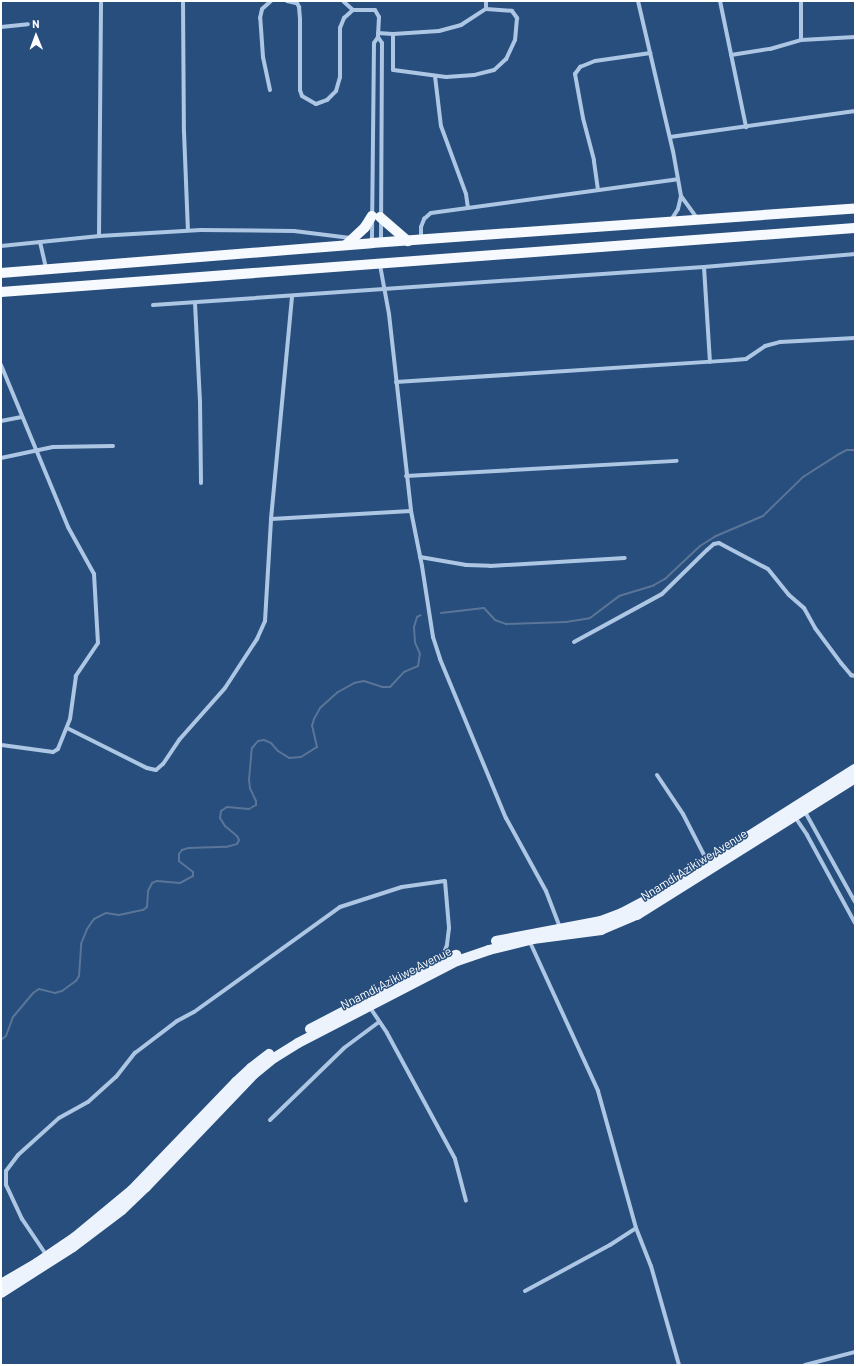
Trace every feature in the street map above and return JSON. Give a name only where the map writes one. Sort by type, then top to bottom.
[{"type":"highway","points":[[1,273],[349,242],[408,241],[855,208]]},
{"type":"highway","points":[[349,242],[376,216],[408,241]]},
{"type":"highway","points":[[1,292],[380,265],[855,228]]},
{"type":"main road","name":"Nnamdi Azikiwe Avenue","points":[[1,1284],[75,1237],[132,1190],[236,1082],[262,1059],[297,1036],[440,961],[484,945],[601,921],[622,913],[654,896],[855,769]]},
{"type":"main road","name":"Nnamdi Azikiwe Avenue","points":[[1,1293],[60,1256],[122,1210],[146,1188],[232,1096],[274,1058],[298,1043],[457,961],[528,937],[601,930],[630,919],[651,908],[855,778]]},
{"type":"street","points":[[99,236],[101,1]]},
{"type":"street","points":[[183,1],[184,132],[188,230]]},
{"type":"street","points":[[270,90],[263,57],[260,18],[262,8],[265,4],[271,1]]},
{"type":"street","points":[[287,1],[296,2],[300,19],[300,90],[305,98],[316,104],[327,100],[336,91],[340,77],[340,28],[344,18],[353,10],[374,10],[377,12],[378,35],[382,43],[376,216],[377,242]]},
{"type":"street","points":[[343,1],[353,10]]},
{"type":"street","points":[[486,1],[486,9]]},
{"type":"street","points":[[638,1],[670,137],[681,196],[678,209],[670,221]]},
{"type":"street","points":[[720,1],[746,127]]},
{"type":"street","points":[[801,1],[801,40]]},
{"type":"street","points":[[378,35],[393,34],[439,31],[461,25],[486,9],[512,11],[517,18],[515,40],[506,59],[494,70],[474,75],[435,76],[393,70],[393,34]]},
{"type":"street","points":[[1,27],[28,24]]},
{"type":"street","points":[[377,242],[374,43],[378,35]]},
{"type":"street","points":[[731,54],[770,49],[801,40],[855,37]]},
{"type":"street","points":[[598,190],[594,160],[583,118],[575,74],[580,67],[595,61],[650,53]]},
{"type":"street","points":[[435,76],[441,126],[466,194],[468,208]]},
{"type":"street","points":[[670,137],[855,112]]},
{"type":"street","points":[[421,240],[421,227],[424,219],[430,214],[678,179]]},
{"type":"street","points":[[681,196],[698,219]]},
{"type":"street","points":[[1,246],[99,236],[188,230],[294,231],[349,242]]},
{"type":"street","points":[[40,242],[46,270]]},
{"type":"street","points":[[153,305],[292,297],[704,267],[855,254]]},
{"type":"street","points":[[380,265],[389,314],[411,512],[433,637],[440,659],[506,818],[546,891],[560,929]]},
{"type":"street","points":[[704,267],[710,362]]},
{"type":"street","points":[[67,728],[148,768],[156,770],[163,764],[179,740],[225,688],[241,665],[265,622],[271,519],[292,297]]},
{"type":"street","points":[[195,303],[200,416],[201,484]]},
{"type":"street","points":[[396,382],[746,359],[765,346],[780,342],[855,338]]},
{"type":"street","points":[[1,365],[68,527],[94,574],[98,644],[76,676],[67,728],[58,749],[53,752],[1,745]]},
{"type":"street","points":[[1,421],[22,417]]},
{"type":"street","points":[[1,458],[35,450],[82,445],[113,446]]},
{"type":"street","points":[[406,476],[677,461]]},
{"type":"street","points":[[271,519],[411,512]]},
{"type":"street","points":[[574,642],[662,594],[707,550],[714,544],[719,543],[768,569],[789,595],[804,608],[815,628],[841,663],[851,674],[855,676]]},
{"type":"street","points":[[420,557],[466,565],[490,566],[625,558]]},
{"type":"street","points":[[657,775],[683,814],[708,862]]},
{"type":"street","points":[[804,810],[855,902]]},
{"type":"street","points":[[795,816],[824,864],[855,923]]},
{"type":"street","points":[[47,1256],[22,1219],[6,1185],[6,1171],[18,1155],[59,1118],[88,1102],[116,1078],[135,1053],[340,907],[402,887],[445,881],[448,928],[447,945],[440,961]]},
{"type":"street","points":[[528,937],[598,1091],[636,1228],[651,1266],[678,1365]]},
{"type":"street","points":[[369,1006],[455,1160],[466,1201]]},
{"type":"street","points":[[270,1120],[344,1048],[379,1022]]},
{"type":"street","points":[[525,1291],[610,1245],[636,1228]]},
{"type":"street","points":[[805,1365],[855,1352]]},
{"type":"waterway","points":[[441,613],[484,608],[495,620],[506,624],[566,622],[590,618],[619,596],[654,585],[665,579],[700,546],[716,536],[763,516],[803,477],[839,454],[847,450],[855,450]]},
{"type":"waterway","points":[[1,1040],[6,1036],[13,1017],[33,993],[39,989],[55,993],[62,991],[76,981],[79,976],[81,944],[87,929],[94,919],[106,913],[119,915],[143,910],[147,907],[148,891],[152,883],[157,881],[180,883],[193,876],[193,872],[179,861],[179,854],[182,850],[188,848],[226,847],[237,844],[239,840],[237,836],[225,826],[220,818],[221,811],[227,807],[249,809],[256,805],[249,780],[252,748],[258,741],[264,740],[271,743],[278,751],[289,758],[301,757],[317,747],[312,726],[314,719],[320,708],[338,692],[354,683],[364,681],[382,687],[390,687],[404,672],[418,666],[420,654],[415,642],[414,627],[417,617],[421,615]]}]
